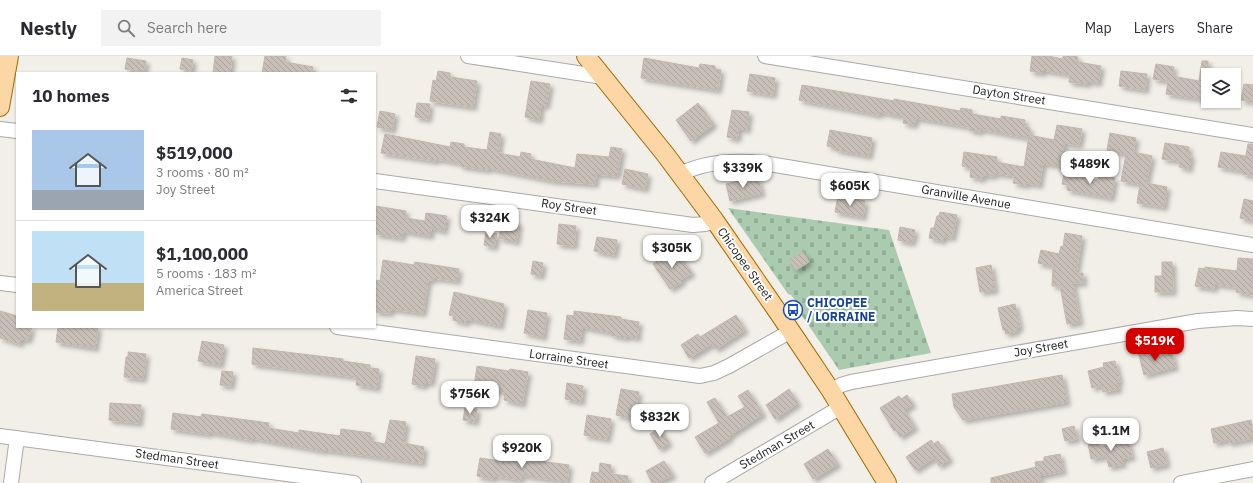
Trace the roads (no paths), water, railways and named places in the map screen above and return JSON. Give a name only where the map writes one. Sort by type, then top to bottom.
[{"type":"main road","points":[[0,107],[10,56]]},
{"type":"main road","name":"Chicopee Street","points":[[586,56],[680,174],[715,221],[831,391],[887,483]]},
{"type":"street","points":[[468,56],[603,77]]},
{"type":"street","name":"Dayton Street","points":[[765,56],[1253,135]]},
{"type":"street","points":[[0,129],[16,131]]},
{"type":"street","name":"Granville Avenue","points":[[680,174],[694,168],[712,164],[742,161],[763,163],[1253,245]]},
{"type":"street","name":"Roy Street","points":[[376,181],[693,225],[715,221]]},
{"type":"street","points":[[0,283],[16,285]]},
{"type":"street","name":"Joy Street","points":[[831,391],[840,385],[851,382],[1198,321],[1237,318],[1253,319]]},
{"type":"street","name":"Lorraine Street","points":[[344,328],[700,376],[714,373],[791,331]]},
{"type":"street","name":"Stedman Street","points":[[712,483],[841,407]]},
{"type":"street","name":"Stedman Street","points":[[0,436],[354,483]]},
{"type":"street","points":[[11,483],[17,438]]},
{"type":"street","points":[[1181,483],[1253,469]]},
{"type":"place","name":"CHICOPEE / LORRAINE","points":[[793,310]]}]
